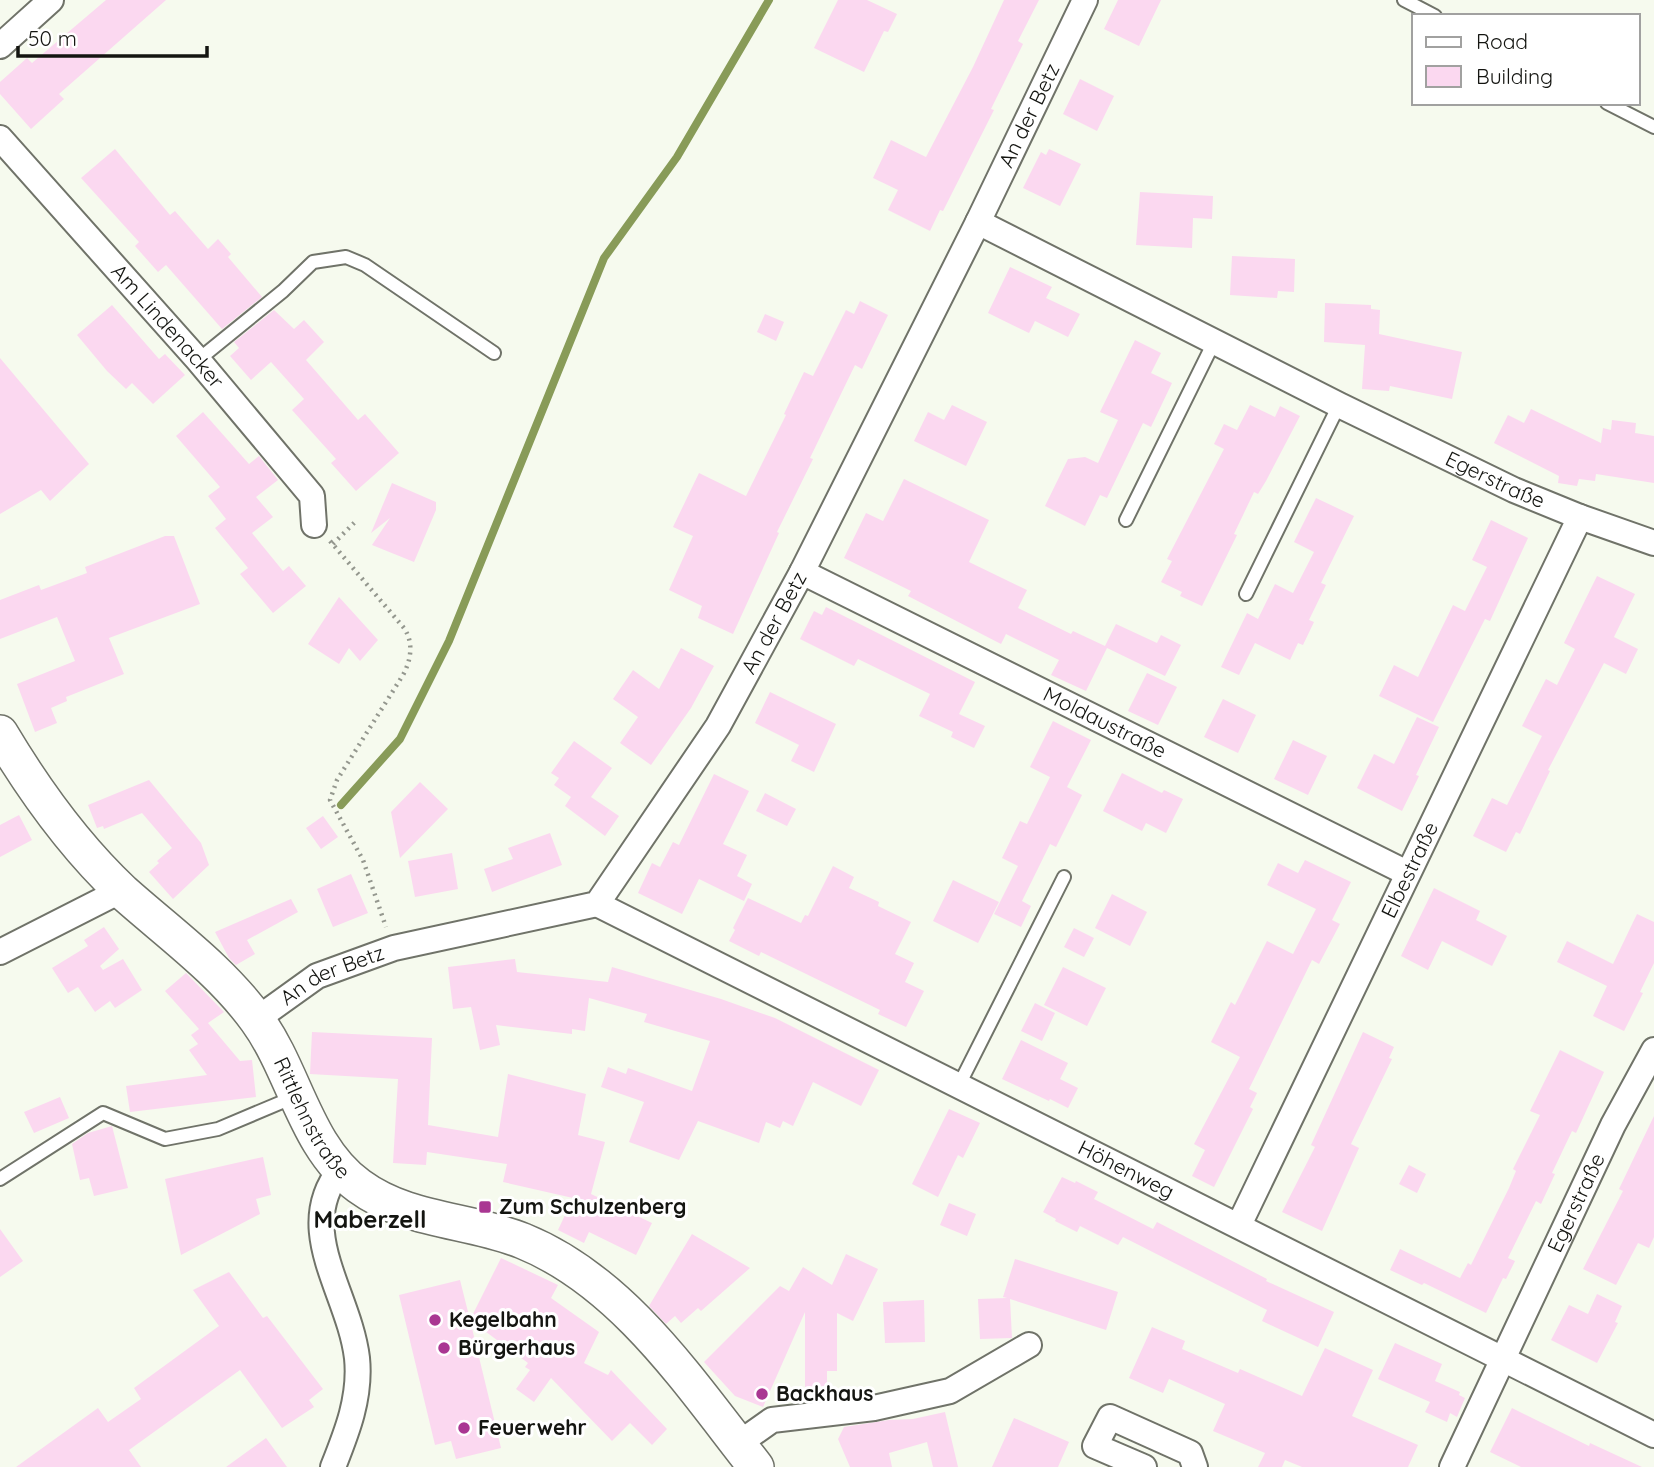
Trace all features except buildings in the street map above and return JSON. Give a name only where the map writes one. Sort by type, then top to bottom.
[{"type":"street","points":[[0,46],[51,0]]},
{"type":"street","name":"An der Betz","points":[[257,1019],[317,976],[394,948],[597,904],[718,726],[802,572],[978,222],[1085,0]]},
{"type":"street","name":"Am Lindenacker","points":[[0,138],[198,360],[312,496],[314,525]]},
{"type":"street","name":"Egerstraße","points":[[978,222],[1339,405],[1514,490],[1654,543]]},
{"type":"street","name":"Elbestraße","points":[[1239,1224],[1580,517]]},
{"type":"street","name":"Moldaustraße","points":[[802,572],[1407,873]]},
{"type":"street","name":"Rittlehnstraße","points":[[0,733],[53,814],[90,858],[232,988],[257,1019],[276,1051],[323,1147],[340,1170],[358,1185],[393,1206],[415,1214],[507,1235],[536,1247],[580,1273],[633,1318],[668,1357],[747,1456]]},
{"type":"street","points":[[0,952],[122,890]]},
{"type":"street","name":"Höhenweg","points":[[597,904],[958,1087],[1239,1224],[1654,1435]]},
{"type":"street","name":"Egerstraße","points":[[1452,1467],[1613,1125],[1654,1050]]},
{"type":"street","points":[[333,1467],[354,1410],[357,1384],[357,1359],[351,1326],[322,1240],[320,1221],[323,1201],[331,1181],[340,1170]]},
{"type":"street","points":[[747,1456],[772,1420],[874,1408],[950,1391],[1030,1345]]},
{"type":"street","points":[[1144,1467],[1096,1446],[1110,1418],[1190,1453],[1195,1467]]},
{"type":"lane","points":[[1404,0],[1431,14]]},
{"type":"lane","points":[[1611,105],[1654,127]]},
{"type":"lane","points":[[198,360],[283,291],[313,262],[346,257],[366,265],[494,353]]},
{"type":"lane","points":[[1126,520],[1214,342]]},
{"type":"lane","points":[[1246,594],[1339,405]]},
{"type":"lane","points":[[958,1087],[1064,877]]},
{"type":"lane","points":[[0,1179],[103,1113],[164,1139],[218,1129],[297,1096]]},
{"type":"path","points":[[355,522],[333,544],[404,628],[410,639],[411,650],[403,676],[337,780],[330,800],[363,860],[388,932]]},
{"type":"waterway","points":[[341,805],[400,739],[449,641],[604,258],[677,157],[769,0]]},
{"type":"place","name":"Zum Schulzenberg","points":[[485,1207]]},
{"type":"place","name":"Kegelbahn","points":[[435,1320]]},
{"type":"place","name":"Bürgerhaus","points":[[444,1348]]},
{"type":"place","name":"Backhaus","points":[[762,1394]]},
{"type":"place","name":"Feuerwehr","points":[[464,1428]]},
{"type":"district","name":"Maberzell","points":[[370,1220]]}]
